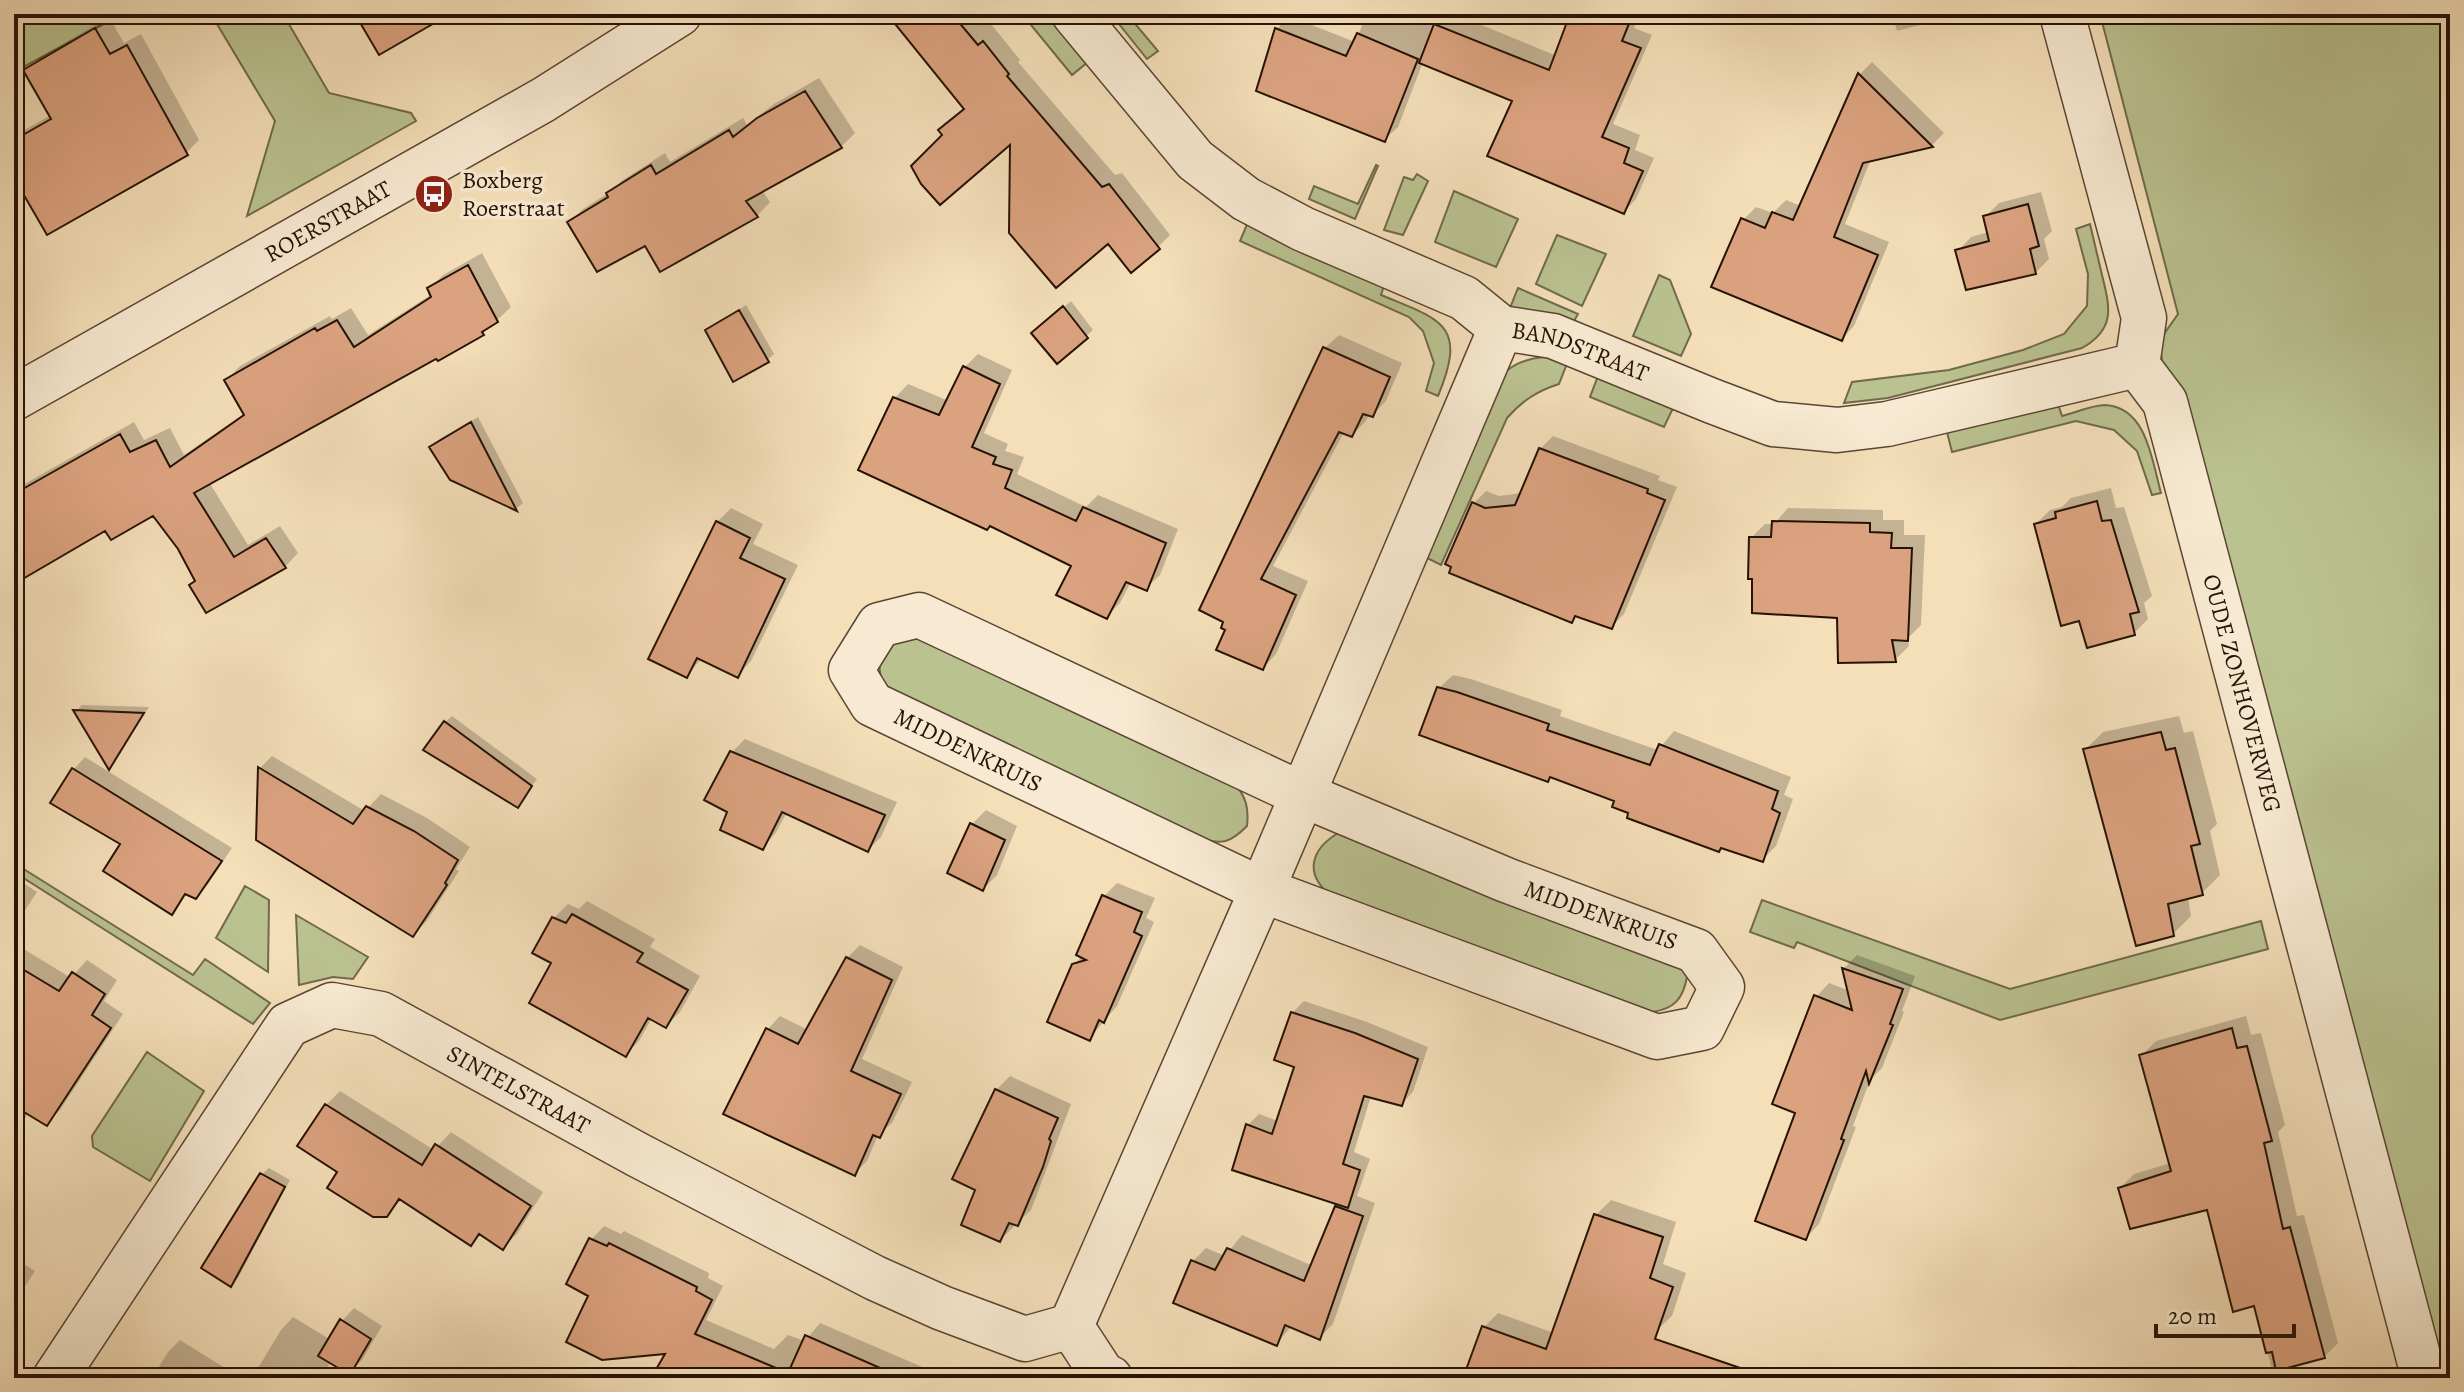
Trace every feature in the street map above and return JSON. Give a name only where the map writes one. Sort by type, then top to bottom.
[{"type":"street","name":"ROERSTRAAT","points":[[14,398],[543,100],[679,14]]},
{"type":"street","name":"BANDSTRAAT","points":[[1074,14],[1195,160],[1246,199],[1303,229],[1464,298],[1501,328],[1553,336],[1773,424],[1837,430],[1887,424],[2137,365]]},
{"type":"street","points":[[2062,14],[2144,318],[2137,365]]},
{"type":"street","points":[[1110,1378],[1103,1375],[1071,1326],[1262,890],[1501,328]]},
{"type":"street","name":"OUDE ZONHOVERWEG","points":[[2137,365],[2165,402],[2424,1378]]},
{"type":"street","name":"MIDDENKRUIS","points":[[919,615],[1301,794],[1506,880],[1696,951],[1722,987],[1702,1028],[1657,1037],[1262,890],[872,704],[851,670],[879,625],[919,615]]},
{"type":"street","name":"SINTELSTRAAT","points":[[55,1378],[288,1025],[332,1005],[381,1014],[638,1155],[875,1278],[942,1308],[1025,1339],[1071,1326]]},
{"type":"green space","points":[[14,14],[122,14],[14,72]]},
{"type":"green space","points":[[211,14],[283,14],[329,93],[411,113],[416,121],[247,216],[275,121]]},
{"type":"green space","points":[[1022,14],[1050,14],[1089,61],[1072,75]]},
{"type":"green space","points":[[1111,14],[1127,14],[1158,51],[1147,59]]},
{"type":"green space","points":[[2100,14],[2450,14],[2450,1378],[2446,1378],[2316,892],[2163,367],[2159,341],[2178,314]]},
{"type":"green space","points":[[1376,165],[1355,219],[1309,199],[1314,186],[1358,204]]},
{"type":"green space","points":[[1417,174],[1428,181],[1403,235],[1384,230],[1404,177],[1413,180]]},
{"type":"green space","points":[[1454,191],[1518,219],[1496,267],[1435,242]]},
{"type":"green space","points":[[1248,222],[1385,282],[1381,295],[1419,311],[1443,328],[1449,339],[1450,353],[1438,396],[1426,391],[1434,363],[1423,331],[1409,317],[1240,241]]},
{"type":"green space","points":[[2090,224],[2108,307],[2105,325],[2093,341],[2082,348],[1888,398],[1844,403],[1852,382],[1949,370],[2023,350],[2064,334],[2087,306],[2088,274],[2076,229]]},
{"type":"green space","points":[[1557,235],[1606,254],[1582,306],[1536,284]]},
{"type":"green space","points":[[1659,275],[1670,280],[1691,334],[1681,356],[1633,336]]},
{"type":"green space","points":[[1518,288],[1578,314],[1573,323],[1541,312],[1521,313],[1510,308]]},
{"type":"green space","points":[[1544,357],[1568,361],[1559,384],[1530,397],[1507,418],[1441,565],[1421,555],[1495,381],[1517,364]]},
{"type":"green space","points":[[1598,376],[1674,406],[1664,427],[1590,397]]},
{"type":"green space","points":[[2058,404],[2062,416],[2105,405],[2119,408],[2130,415],[2145,438],[2161,493],[2152,495],[2137,451],[2114,430],[2076,421],[1952,452],[1947,432]]},
{"type":"green space","points":[[910,636],[925,640],[1235,784],[1246,803],[1247,826],[1226,841],[1199,838],[884,686],[879,668],[882,654],[893,643]]},
{"type":"green space","points":[[1340,832],[1681,968],[1687,977],[1683,991],[1672,1005],[1652,1012],[1333,897],[1317,880],[1314,863],[1322,846]]},
{"type":"green space","points":[[14,863],[193,975],[205,959],[270,1003],[253,1024],[14,872]]},
{"type":"green space","points":[[245,886],[269,900],[268,972],[216,938]]},
{"type":"green space","points":[[1762,900],[2010,989],[2261,921],[2268,949],[2000,1020],[1797,942],[1794,948],[1750,932]]},
{"type":"green space","points":[[296,915],[368,957],[353,979],[333,977],[299,985]]},
{"type":"green space","points":[[147,1052],[204,1091],[150,1181],[93,1147],[92,1136]]},
{"type":"building","points":[[355,14],[450,14],[379,55]]},
{"type":"building","points":[[887,14],[952,14],[978,45],[983,41],[1009,74],[1007,76],[1102,187],[1109,184],[1160,249],[1131,273],[1108,244],[1056,288],[1009,233],[1010,145],[940,205],[921,184],[911,166],[942,135],[938,130],[964,109]]},
{"type":"building","points":[[1570,14],[1633,14],[1622,41],[1641,48],[1602,137],[1629,148],[1624,163],[1643,171],[1624,214],[1487,156],[1512,101],[1419,63],[1434,24],[1549,70]]},
{"type":"building","points":[[95,28],[110,54],[127,45],[188,155],[47,235],[14,178],[14,140],[51,119],[23,70]]},
{"type":"building","points":[[1275,28],[1346,56],[1357,33],[1418,59],[1385,142],[1256,91]]},
{"type":"building","points":[[1858,73],[1933,147],[1863,163],[1834,237],[1878,255],[1842,341],[1711,287],[1741,218],[1765,228],[1772,212],[1793,220]]},
{"type":"building","points":[[805,91],[842,148],[746,201],[758,217],[660,272],[645,246],[597,272],[567,222],[651,165],[656,174],[729,130],[733,137],[757,118]]},
{"type":"building","points":[[2028,204],[2039,246],[2030,249],[2036,274],[1966,290],[1955,250],[1989,241],[1983,216]]},
{"type":"building","points":[[468,265],[498,322],[482,332],[484,335],[194,493],[234,557],[266,538],[286,568],[206,613],[189,585],[195,581],[178,549],[153,516],[111,540],[105,531],[14,584],[14,494],[120,434],[130,452],[156,440],[170,467],[244,415],[224,380],[315,328],[317,331],[337,320],[354,347],[431,297],[427,288]]},
{"type":"building","points":[[1063,306],[1088,338],[1057,364],[1031,333]]},
{"type":"building","points":[[739,310],[769,362],[733,382],[705,330]]},
{"type":"building","points":[[1323,347],[1390,377],[1373,417],[1363,414],[1352,437],[1339,432],[1261,579],[1296,595],[1263,670],[1216,650],[1225,630],[1221,628],[1223,622],[1199,610]]},
{"type":"building","points":[[963,366],[1000,384],[972,447],[996,457],[993,464],[1012,470],[1005,488],[1076,521],[1083,507],[1166,543],[1147,591],[1126,582],[1107,619],[1056,595],[1071,566],[990,526],[987,530],[858,470],[893,397],[939,415]]},
{"type":"building","points":[[471,422],[517,511],[450,480],[429,447]]},
{"type":"building","points":[[1539,448],[1648,489],[1647,493],[1665,500],[1612,629],[1575,616],[1572,623],[1449,573],[1451,567],[1445,564],[1472,502],[1485,508],[1515,505]]},
{"type":"building","points":[[2097,501],[2102,521],[2111,520],[2139,612],[2130,614],[2135,635],[2087,648],[2079,621],[2061,626],[2034,524],[2056,518],[2055,512]]},
{"type":"building","points":[[716,521],[750,538],[740,558],[785,579],[738,678],[697,658],[687,678],[648,659]]},
{"type":"building","points":[[1772,521],[1870,523],[1870,532],[1892,533],[1891,548],[1912,548],[1908,641],[1892,640],[1896,662],[1838,663],[1837,618],[1752,613],[1752,579],[1748,579],[1749,537],[1771,537]]},
{"type":"building","points":[[1437,687],[1549,724],[1547,730],[1650,765],[1659,744],[1778,791],[1772,809],[1780,813],[1763,862],[1721,848],[1719,852],[1627,818],[1628,813],[1612,807],[1614,801],[1550,777],[1548,782],[1419,735]]},
{"type":"building","points":[[73,710],[144,713],[109,770]]},
{"type":"building","points":[[444,721],[532,786],[518,808],[423,750]]},
{"type":"building","points":[[2161,732],[2166,750],[2175,748],[2200,844],[2191,846],[2203,895],[2168,904],[2174,936],[2136,946],[2083,749]]},
{"type":"building","points":[[730,751],[885,815],[868,852],[782,812],[763,850],[720,830],[727,812],[704,800]]},
{"type":"building","points":[[258,767],[353,824],[366,806],[414,831],[458,860],[445,883],[447,885],[413,937],[256,840]]},
{"type":"building","points":[[72,768],[222,861],[196,899],[185,894],[172,915],[103,871],[120,844],[50,803]]},
{"type":"building","points":[[970,823],[1005,840],[983,891],[947,873]]},
{"type":"building","points":[[1102,895],[1142,912],[1134,932],[1142,936],[1104,1023],[1099,1020],[1090,1041],[1047,1022],[1072,964],[1086,960],[1076,955]]},
{"type":"building","points":[[572,914],[643,953],[637,962],[688,990],[666,1028],[648,1018],[626,1057],[529,1003],[551,963],[532,953],[552,917],[566,923]]},
{"type":"building","points":[[846,957],[892,980],[851,1071],[901,1094],[880,1138],[873,1135],[855,1176],[723,1114],[766,1028],[798,1044]]},
{"type":"building","points":[[14,964],[59,991],[72,972],[105,994],[92,1015],[111,1028],[47,1126],[14,1106]]},
{"type":"building","points":[[1842,968],[1903,989],[1890,1024],[1893,1025],[1869,1084],[1866,1071],[1806,1240],[1755,1221],[1795,1113],[1772,1104],[1814,995],[1852,1010]]},
{"type":"building","points":[[1291,1012],[1355,1033],[1418,1059],[1402,1106],[1364,1096],[1343,1164],[1360,1170],[1348,1208],[1232,1170],[1246,1124],[1272,1134],[1294,1067],[1274,1060]]},
{"type":"building","points":[[2232,1028],[2237,1048],[2247,1046],[2272,1141],[2264,1143],[2283,1229],[2290,1227],[2325,1358],[2276,1371],[2272,1352],[2266,1353],[2254,1306],[2233,1312],[2207,1210],[2130,1229],[2118,1188],[2171,1171],[2139,1055]]},
{"type":"building","points":[[995,1089],[1058,1118],[1049,1139],[1043,1167],[1018,1226],[1009,1223],[1000,1242],[961,1225],[975,1190],[952,1179]]},
{"type":"building","points":[[325,1104],[422,1165],[435,1144],[531,1206],[503,1250],[479,1234],[471,1246],[399,1199],[387,1217],[373,1217],[327,1188],[337,1172],[297,1146]]},
{"type":"building","points":[[260,1173],[285,1187],[231,1287],[201,1268]]},
{"type":"building","points":[[1335,1206],[1363,1216],[1320,1340],[1285,1325],[1277,1346],[1173,1303],[1191,1260],[1215,1270],[1227,1248],[1304,1281]]},
{"type":"building","points":[[1594,1214],[1663,1237],[1650,1278],[1673,1287],[1655,1339],[1752,1372],[1751,1378],[1463,1378],[1482,1326],[1546,1349]]},
{"type":"building","points":[[589,1238],[607,1246],[609,1243],[697,1287],[696,1291],[712,1300],[695,1334],[788,1373],[805,1335],[903,1378],[651,1378],[665,1354],[602,1360],[566,1342],[588,1296],[566,1284]]},
{"type":"building","points":[[340,1319],[371,1339],[350,1375],[318,1356]]},
{"type":"place","name":"Boxberg Roerstraat","points":[[434,194]]}]
